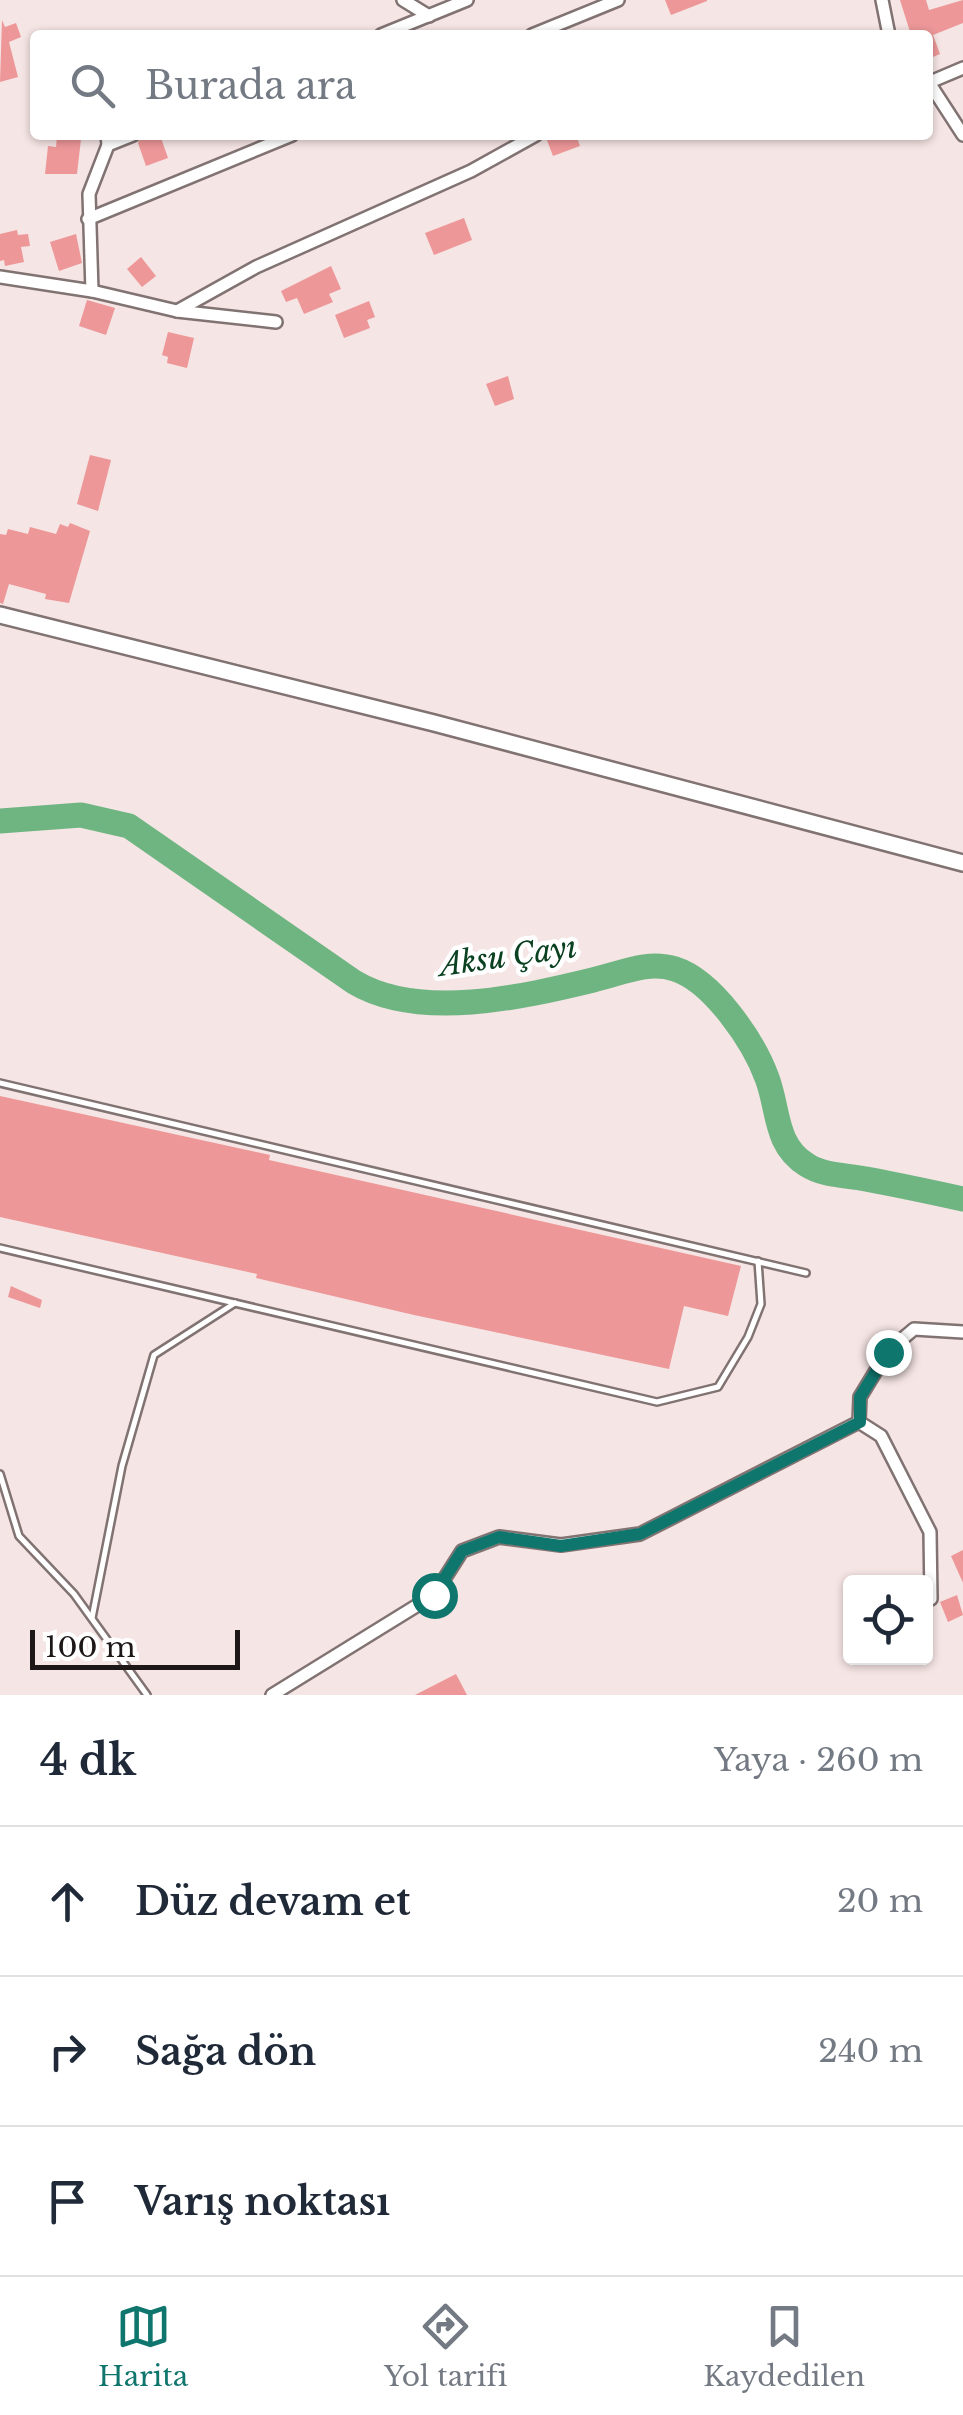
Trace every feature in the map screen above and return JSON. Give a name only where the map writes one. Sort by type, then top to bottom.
[{"type":"street","points":[[403,0],[429,16]]},
{"type":"street","points":[[394,30],[467,0]]},
{"type":"street","points":[[544,30],[618,0]]},
{"type":"street","points":[[882,0],[889,30]]},
{"type":"street","points":[[933,79],[963,68]]},
{"type":"street","points":[[933,87],[963,135]]},
{"type":"street","points":[[92,291],[89,194],[108,140]]},
{"type":"street","points":[[88,219],[280,140]]},
{"type":"street","points":[[177,311],[256,267],[472,171],[527,140]]},
{"type":"street","points":[[0,294],[2,277],[92,291],[177,311],[276,322]]},
{"type":"street","points":[[0,615],[434,723],[963,863]]},
{"type":"street","points":[[860,1422],[860,1397],[888,1352],[914,1329],[963,1332]]},
{"type":"street","points":[[860,1422],[880,1436],[930,1532],[931,1575]]},
{"type":"street","points":[[272,1695],[434,1595],[462,1551],[499,1537],[561,1546],[640,1534],[860,1422]]},
{"type":"lane","points":[[0,1084],[806,1273]]},
{"type":"lane","points":[[0,1248],[657,1402],[718,1387],[748,1337],[761,1304],[758,1261]]},
{"type":"lane","points":[[92,1618],[122,1466],[154,1355],[235,1303]]},
{"type":"lane","points":[[0,1474],[19,1536],[74,1594],[147,1695]]},
{"type":"building","points":[[665,0],[707,0],[707,1],[671,15]]},
{"type":"building","points":[[900,0],[926,0],[929,10],[963,0],[963,23],[933,35],[933,30],[909,30]]},
{"type":"building","points":[[2,20],[5,27],[16,23],[21,37],[9,42],[18,77],[0,82]]},
{"type":"building","points":[[933,35],[940,54],[933,57]]},
{"type":"building","points":[[57,140],[81,140],[77,174],[45,174],[48,146],[56,147]]},
{"type":"building","points":[[162,140],[168,158],[146,166],[138,143]]},
{"type":"building","points":[[547,140],[578,140],[580,146],[553,156]]},
{"type":"building","points":[[464,218],[472,240],[434,255],[425,233]]},
{"type":"building","points":[[17,230],[18,235],[28,234],[30,246],[21,247],[24,262],[5,266],[4,260],[0,261],[0,234]]},
{"type":"building","points":[[76,234],[82,263],[59,271],[50,242]]},
{"type":"building","points":[[141,257],[156,276],[142,287],[127,269]]},
{"type":"building","points":[[331,266],[341,289],[329,294],[333,302],[304,314],[297,298],[286,302],[281,291]]},
{"type":"building","points":[[87,300],[115,308],[106,335],[79,326]]},
{"type":"building","points":[[369,301],[375,317],[367,320],[370,328],[344,338],[335,315]]},
{"type":"building","points":[[168,332],[194,338],[187,368],[167,363],[168,357],[162,355]]},
{"type":"building","points":[[508,376],[514,399],[495,406],[486,384]]},
{"type":"building","points":[[90,455],[111,460],[98,511],[77,504]]},
{"type":"building","points":[[70,523],[90,531],[69,603],[45,599],[46,594],[9,584],[3,604],[0,603],[0,534],[6,535],[8,529],[28,534],[30,527],[56,534],[60,524],[68,527]]},
{"type":"building","points":[[0,1096],[741,1266],[728,1316],[684,1306],[669,1369],[414,1315],[256,1278],[257,1274],[0,1217]]},
{"type":"building","points":[[11,1286],[42,1300],[40,1308],[8,1297]]},
{"type":"building","points":[[963,1550],[963,1583],[951,1556]]},
{"type":"building","points":[[957,1595],[963,1615],[948,1622],[940,1602]]},
{"type":"building","points":[[456,1674],[467,1695],[415,1695]]},
{"type":"waterway","name":"Aksu Çayı","points":[[0,821],[81,815],[129,826],[354,982],[409,1001],[472,1002],[565,987],[644,967],[675,969],[704,986],[742,1031],[767,1078],[783,1137],[796,1157],[828,1173],[963,1199]]},
{"type":"route","points":[[434,1595],[462,1551],[499,1537],[561,1546],[640,1534],[860,1422],[860,1397],[888,1352]]}]
